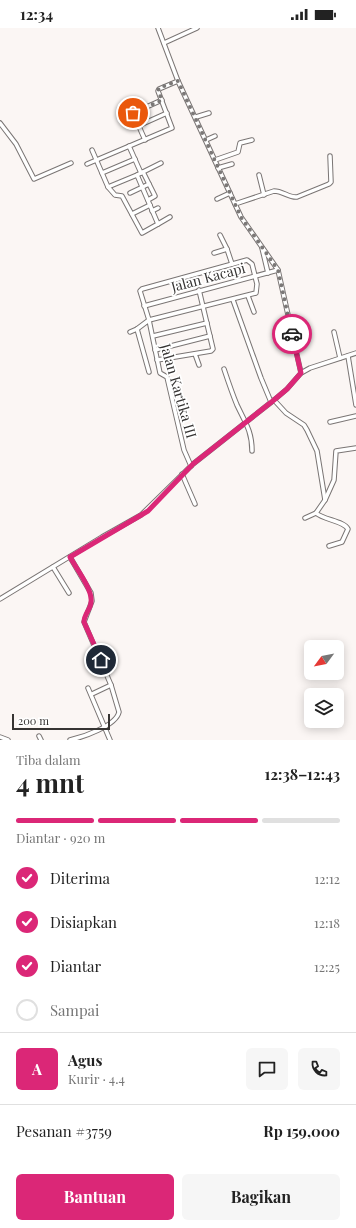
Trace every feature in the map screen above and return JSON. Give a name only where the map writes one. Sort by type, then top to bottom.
[{"type":"street","points":[[158,28],[178,81],[235,204],[246,226],[278,270],[301,373]]},
{"type":"street","points":[[164,42],[196,28]]},
{"type":"street","points":[[87,164],[172,127],[168,113],[158,91],[159,88],[178,81]]},
{"type":"street","points":[[145,140],[133,114],[134,112],[162,100]]},
{"type":"street","points":[[138,126],[168,113]]},
{"type":"street","points":[[196,117],[209,113]]},
{"type":"street","points":[[0,123],[16,144],[34,179],[71,163]]},
{"type":"street","points":[[206,140],[216,136]]},
{"type":"street","points":[[215,160],[238,152],[240,143],[252,140]]},
{"type":"street","points":[[129,146],[155,196],[148,200]]},
{"type":"street","points":[[92,150],[108,186],[115,195],[122,196],[142,233],[170,217]]},
{"type":"street","points":[[235,204],[278,191],[292,197],[297,197],[330,183],[330,156]]},
{"type":"street","points":[[102,173],[135,160]]},
{"type":"street","points":[[108,186],[161,163]]},
{"type":"street","points":[[218,168],[232,164]]},
{"type":"street","points":[[136,175],[158,224]]},
{"type":"street","points":[[259,175],[264,195]]},
{"type":"street","points":[[130,193],[149,184]]},
{"type":"street","points":[[217,200],[230,193]]},
{"type":"street","points":[[132,214],[150,205]]},
{"type":"street","points":[[152,211],[158,208]]},
{"type":"street","points":[[130,332],[137,329],[149,320],[233,300],[258,292],[255,276],[250,262],[247,260],[232,264],[220,235]]},
{"type":"street","points":[[262,248],[268,273]]},
{"type":"street","points":[[214,253],[227,249]]},
{"type":"street","name":"Jalan Kartika III","points":[[191,466],[184,450],[166,377],[160,374],[153,336],[140,291],[142,289],[232,264]]},
{"type":"street","name":"Jalan Kacapi","points":[[144,306],[278,270]]},
{"type":"street","points":[[157,360],[211,351],[213,348],[199,290]]},
{"type":"street","points":[[248,296],[254,312]]},
{"type":"street","points":[[233,300],[260,378],[273,401],[286,413],[304,425],[317,451],[325,500]]},
{"type":"street","points":[[153,336],[207,323]]},
{"type":"street","points":[[137,329],[149,372]]},
{"type":"street","points":[[334,332],[340,358]]},
{"type":"street","points":[[155,350],[210,336]]},
{"type":"street","points":[[0,599],[141,515],[191,466],[273,401],[287,389],[301,373],[310,368],[356,353]]},
{"type":"street","points":[[195,354],[199,364]]},
{"type":"street","points":[[348,356],[356,405]]},
{"type":"street","points":[[224,369],[236,403],[247,422],[252,437],[252,451]]},
{"type":"street","points":[[330,422],[356,416]]},
{"type":"street","points":[[305,518],[316,512],[325,500],[334,480],[336,451],[356,448]]},
{"type":"street","points":[[182,474],[195,504]]},
{"type":"street","points":[[316,512],[322,518],[344,525],[348,529],[342,542],[329,546]]},
{"type":"street","points":[[70,557],[91,593],[92,601],[84,622],[111,685],[119,712],[116,719],[103,727],[70,740]]},
{"type":"street","points":[[53,567],[69,593]]},
{"type":"street","points":[[92,694],[111,685]]},
{"type":"street","points":[[88,688],[92,694],[103,727],[110,740]]},
{"type":"street","points":[[39,736],[41,740]]},
{"type":"street","points":[[0,737],[8,740]]},
{"type":"way so far","points":[[133,113],[162,100],[158,91],[159,88],[178,81],[196,117],[241,217],[278,270],[292,334]]},
{"type":"route","points":[[101,660],[84,622],[92,601],[91,593],[70,557],[148,511],[193,464],[263,410],[287,389],[301,373],[292,334]]}]
